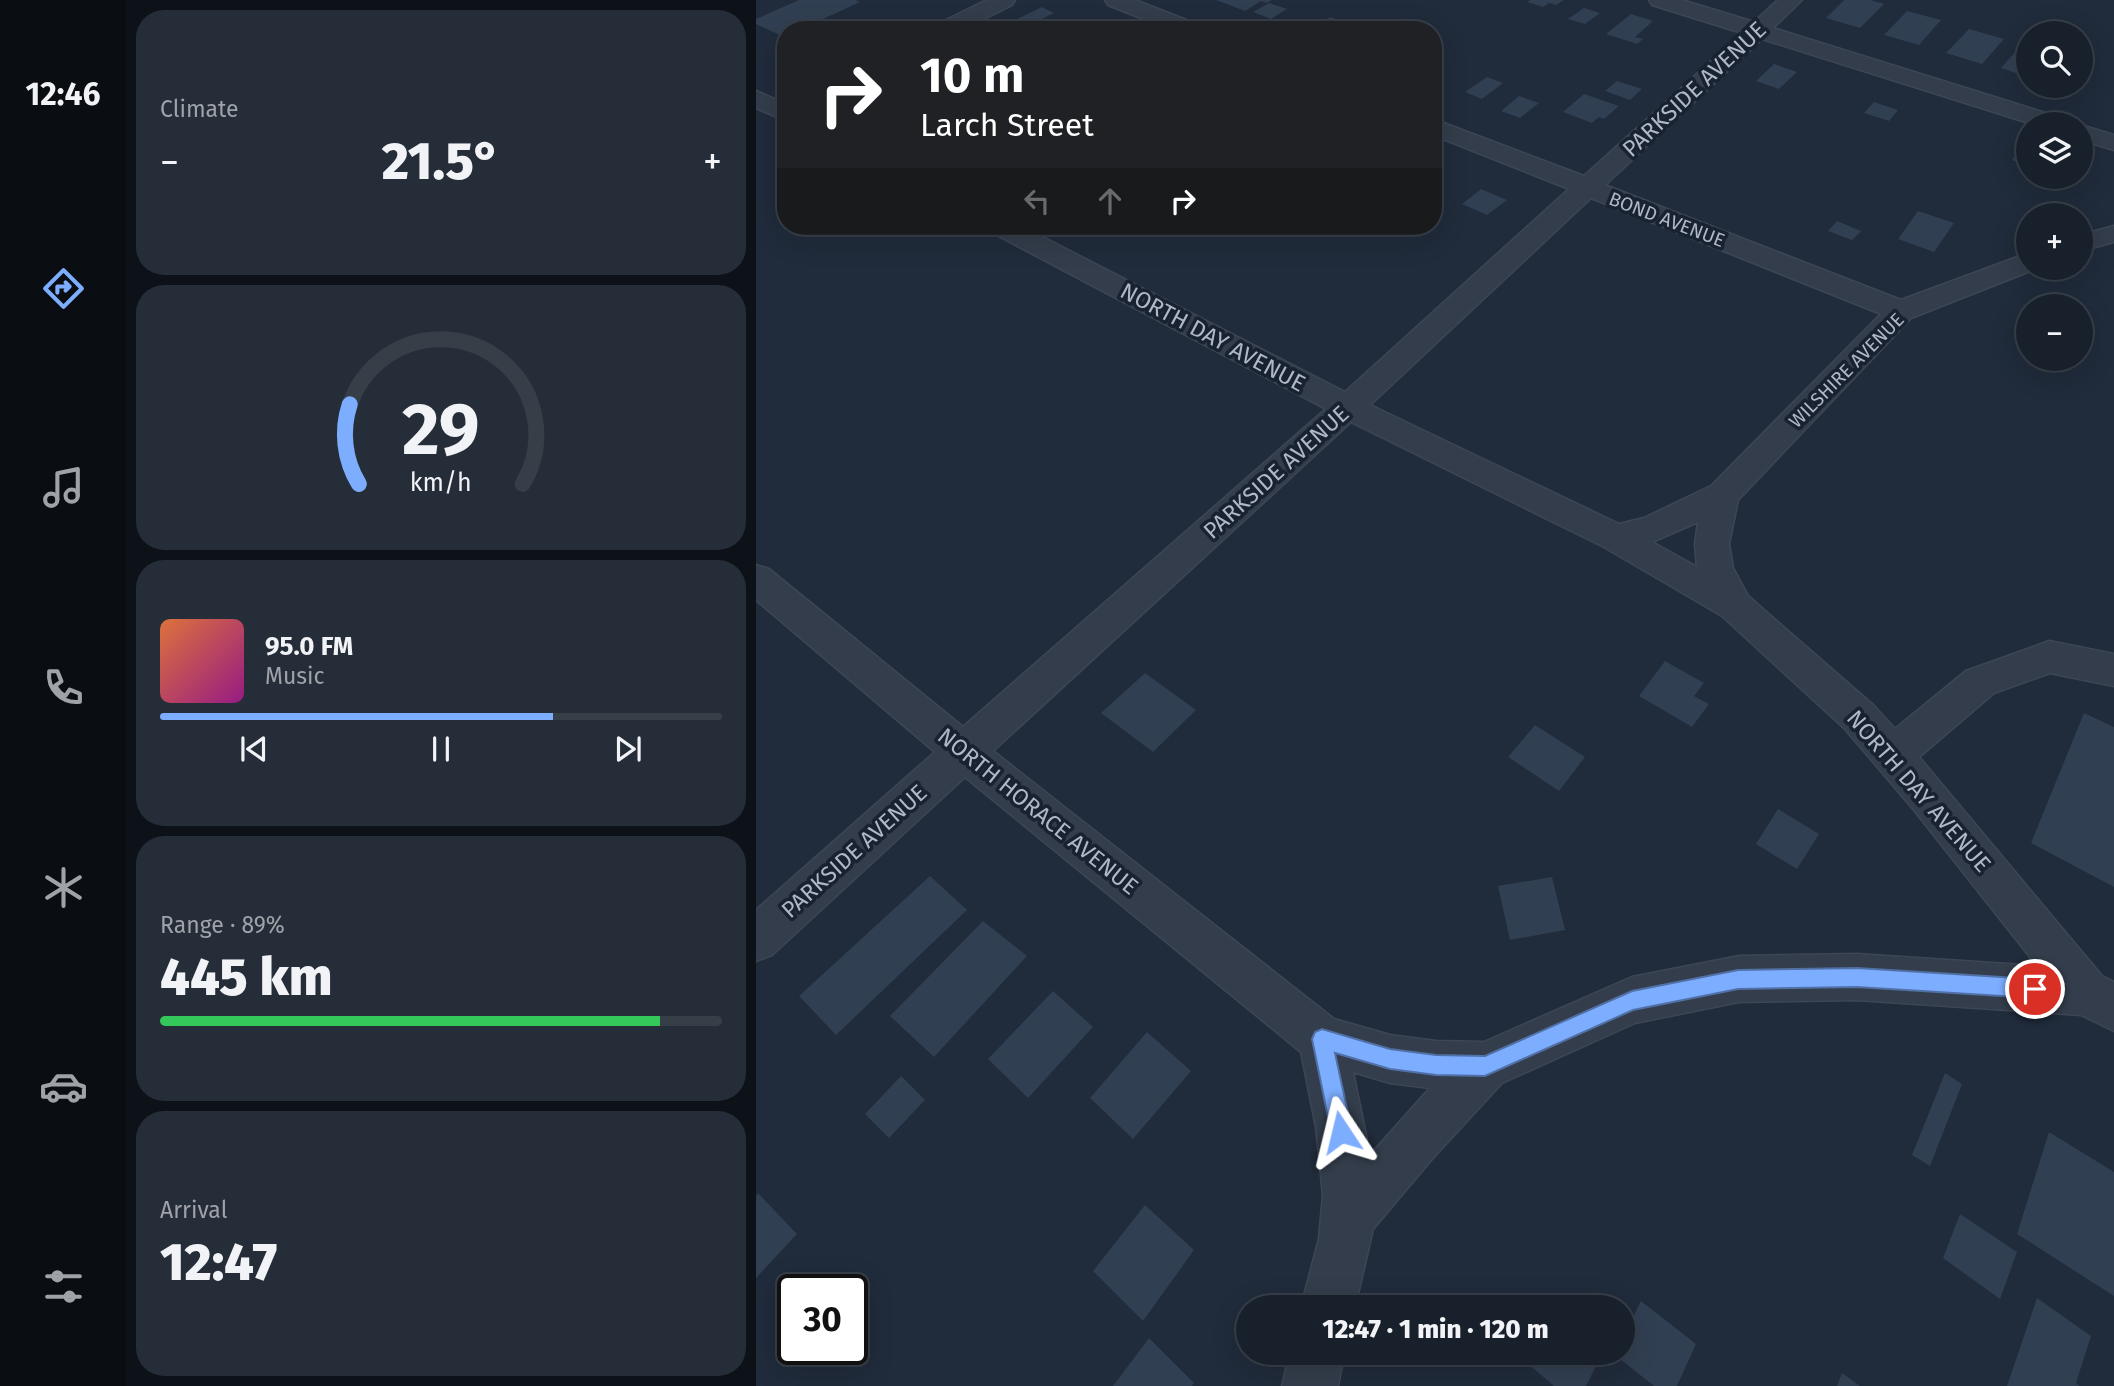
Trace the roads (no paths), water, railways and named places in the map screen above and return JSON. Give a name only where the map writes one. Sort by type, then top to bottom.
[{"type":"street","points":[[962,21],[1004,0]]},
{"type":"street","points":[[1116,0],[1168,21]]},
{"type":"street","points":[[1660,0],[2018,112]]},
{"type":"street","name":"PARKSIDE AVENUE","points":[[756,939],[1348,407],[1791,0]]},
{"type":"street","points":[[756,98],[777,108]]},
{"type":"street","points":[[756,124],[777,114]]},
{"type":"street","name":"BOND AVENUE","points":[[1442,130],[1901,311]]},
{"type":"street","points":[[2093,136],[2114,143]]},
{"type":"street","points":[[2093,240],[2114,234]]},
{"type":"street","name":"NORTH DAY AVENUE","points":[[1018,235],[1348,407],[1616,538],[1735,606],[1859,717],[2100,1000]]},
{"type":"street","name":"WILSHIRE AVENUE","points":[[1723,495],[1901,311],[2016,267]]},
{"type":"street","points":[[1616,538],[1652,529],[1723,495]]},
{"type":"street","name":"NORTH DAY AVENUE","points":[[1723,495],[1712,544],[1715,568],[1735,606]]},
{"type":"street","name":"NORTH HORACE AVENUE","points":[[756,579],[963,751],[1322,1039]]},
{"type":"street","points":[[1893,755],[1980,682],[2049,657],[2114,670]]},
{"type":"street","points":[[1348,1219],[1413,1141],[1485,1066],[1632,1000],[1738,979],[1857,977],[2100,1000]]},
{"type":"street","points":[[1331,1295],[1348,1219],[1345,1159],[1337,1106],[1322,1039],[1390,1059],[1436,1065],[1485,1066]]},
{"type":"street","points":[[1310,1386],[1314,1365]]}]
